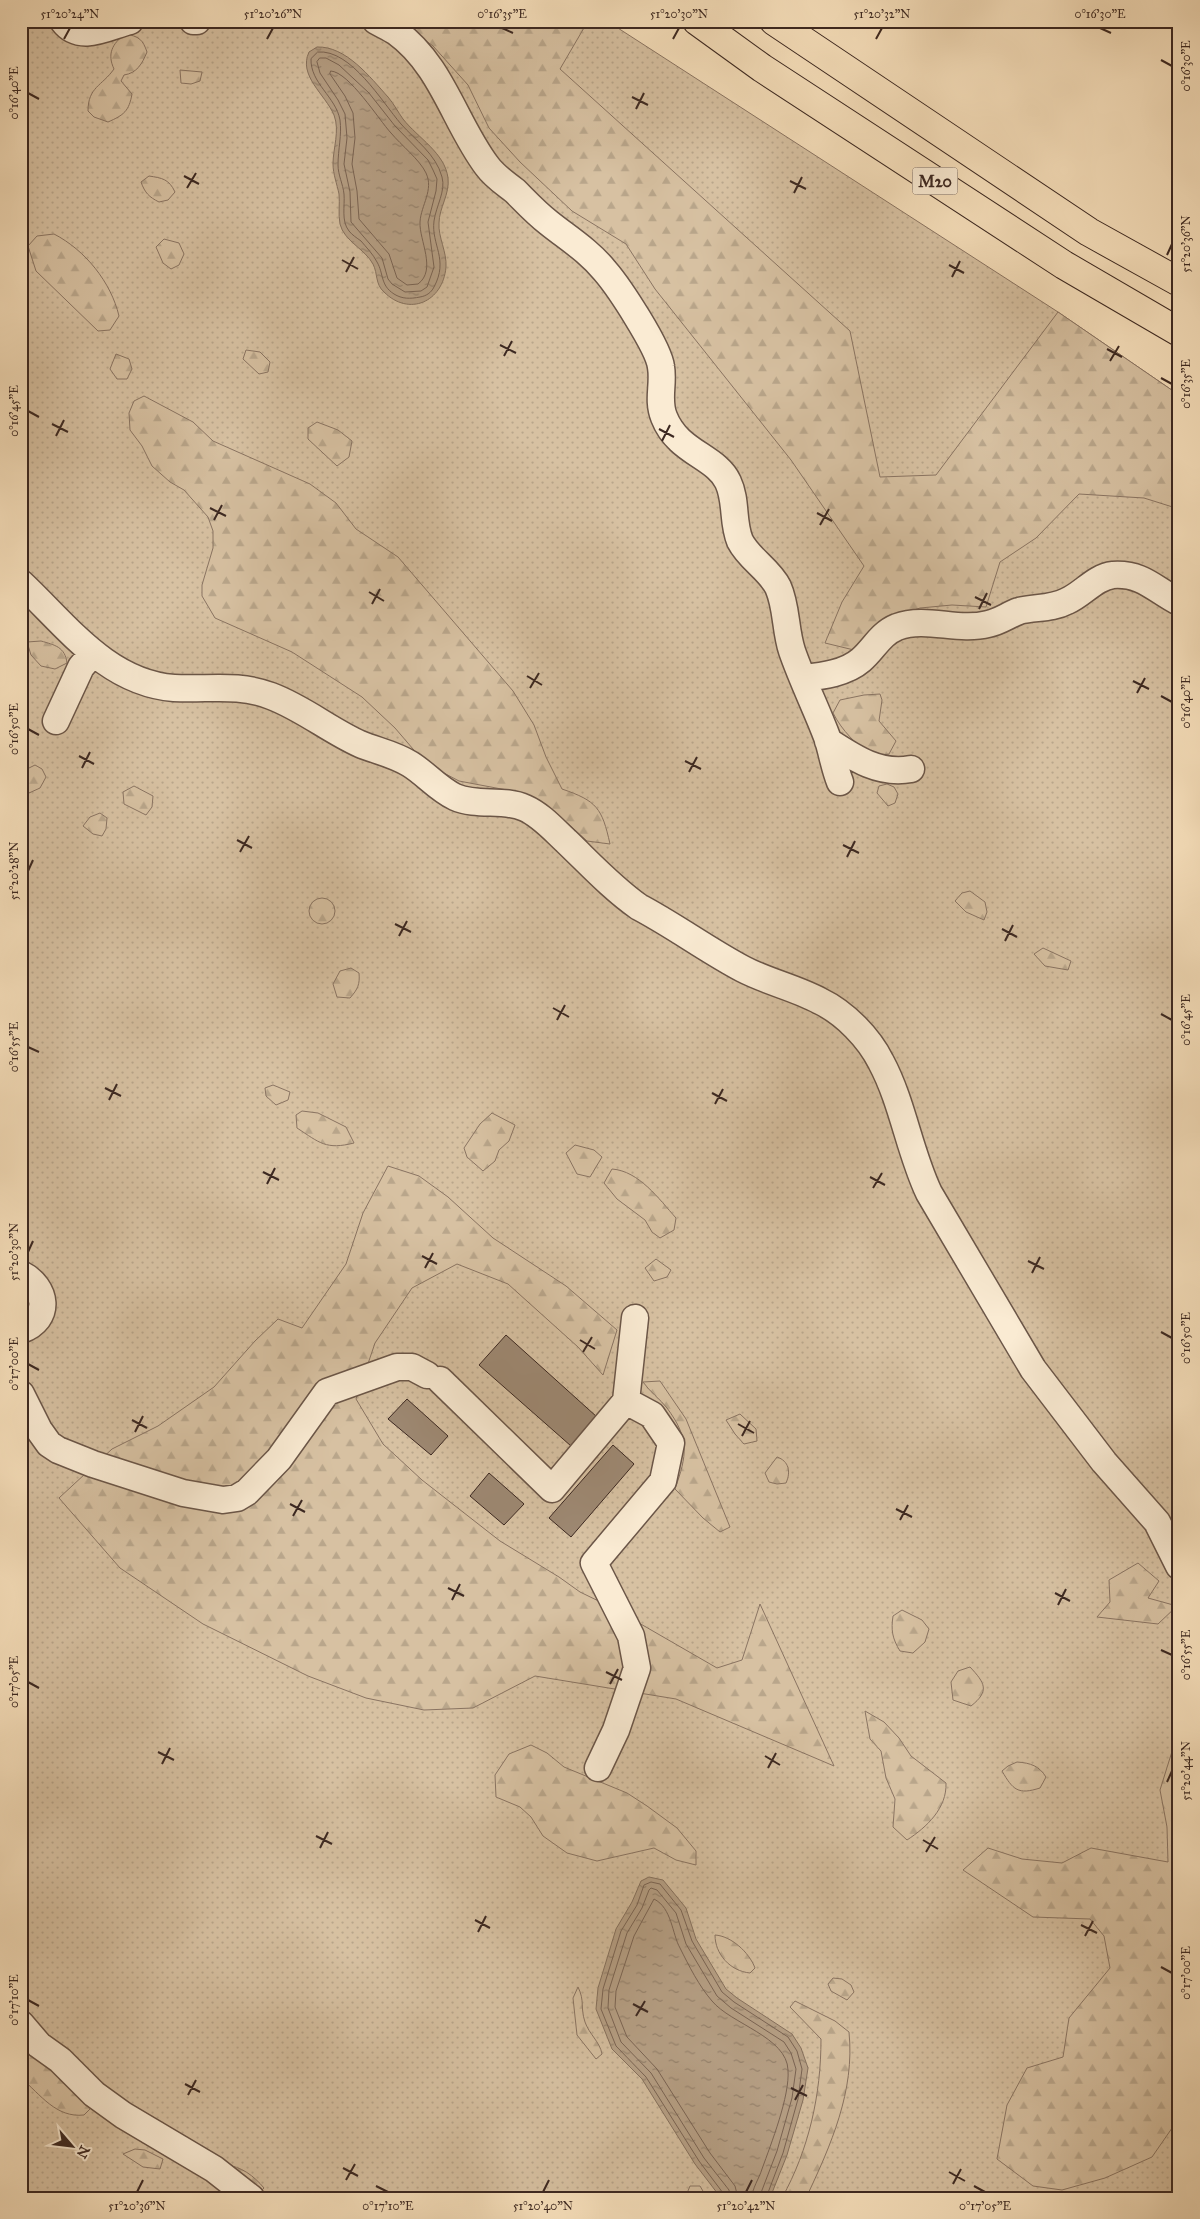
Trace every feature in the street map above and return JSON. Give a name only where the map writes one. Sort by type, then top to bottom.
[{"type":"highway","name":"M20","points":[[697,21],[762,68],[1064,265],[1179,332]]},
{"type":"highway","name":"M20","points":[[774,21],[1089,232],[1179,282]]},
{"type":"lane","points":[[63,21],[73,30],[93,32],[130,21]]},
{"type":"lane","points":[[376,21],[396,32],[421,56],[445,93],[480,155],[497,178],[549,224],[584,249],[605,271],[654,346],[662,368],[661,408],[672,432],[692,451],[722,471],[728,480],[733,500],[735,524],[741,542],[747,551],[765,568],[778,588],[782,598],[792,651],[828,741],[834,768],[840,782]]},
{"type":"lane","points":[[804,678],[831,674],[854,665],[884,635],[899,627],[916,622],[964,627],[989,624],[1022,611],[1055,606],[1079,595],[1100,580],[1111,575],[1140,578],[1179,602]]},
{"type":"lane","points":[[21,583],[93,653],[120,670],[157,685],[172,688],[227,686],[269,695],[300,709],[360,744],[408,763],[452,796],[476,803],[509,803],[525,808],[556,832],[623,896],[639,907],[743,969],[821,1001],[838,1012],[868,1042],[881,1061],[901,1109],[918,1169],[929,1193],[1029,1361],[1104,1462],[1157,1522],[1179,1566]]},
{"type":"lane","points":[[56,721],[81,667],[93,653]]},
{"type":"lane","points":[[828,741],[857,759],[884,770],[897,772],[911,769]]},
{"type":"lane","points":[[21,1274],[39,1287],[43,1306],[37,1320],[29,1327],[21,1330]]},
{"type":"lane","points":[[21,1394],[39,1430],[49,1444],[58,1450],[93,1464],[183,1493],[223,1500],[238,1498],[247,1492],[279,1459],[327,1392],[397,1367],[412,1367],[433,1378],[552,1489],[626,1401],[635,1318]]},
{"type":"lane","points":[[598,1768],[616,1730],[637,1668],[631,1636],[594,1563],[663,1481],[671,1443],[652,1415],[626,1401]]},
{"type":"lane","points":[[21,2024],[39,2045],[60,2060],[94,2094],[138,2124],[214,2169],[251,2198]]},
{"type":"green space","points":[[21,21],[607,21],[1058,312],[1179,395],[1179,2198],[21,2198]]},
{"type":"green space","points":[[399,21],[588,21],[560,69],[850,331],[880,477],[936,475],[1058,312],[1179,395],[1179,509],[1144,498],[1079,494],[1036,538],[1000,562],[986,607],[952,605],[920,608],[884,620],[854,650],[825,643],[842,602],[864,566],[791,460],[655,289],[626,244],[572,211],[520,162],[489,128],[468,85],[433,46]]},
{"type":"green space","points":[[125,34],[140,39],[147,52],[138,67],[129,74],[124,75],[121,81],[132,94],[129,105],[122,115],[108,122],[94,117],[88,111],[90,97],[96,87],[114,69],[111,59],[112,50]]},
{"type":"green space","points":[[180,70],[202,72],[200,81],[191,84],[181,83]]},
{"type":"green space","points":[[149,176],[170,184],[175,192],[168,200],[159,202],[146,192],[141,182]]},
{"type":"green space","points":[[54,234],[86,258],[110,291],[119,316],[110,330],[98,331],[36,271],[28,246],[37,236]]},
{"type":"green space","points":[[164,239],[179,243],[184,254],[179,265],[171,269],[163,263],[156,247]]},
{"type":"green space","points":[[246,350],[260,352],[270,362],[268,372],[259,374],[243,359]]},
{"type":"green space","points":[[116,354],[129,359],[132,369],[127,379],[117,379],[110,369]]},
{"type":"green space","points":[[144,396],[193,422],[213,441],[310,484],[336,503],[356,529],[398,557],[513,691],[534,725],[546,757],[562,789],[574,793],[596,807],[601,814],[610,844],[587,841],[554,811],[536,800],[512,791],[459,781],[440,771],[419,756],[395,728],[362,697],[292,652],[215,618],[202,596],[202,585],[213,548],[213,531],[208,517],[184,490],[170,482],[152,466],[142,446],[130,430],[129,413],[134,401]]},
{"type":"green space","points":[[317,422],[338,430],[352,441],[349,457],[337,466],[308,439],[308,428]]},
{"type":"green space","points":[[41,641],[62,650],[67,663],[55,669],[41,666],[31,655],[27,642]]},
{"type":"green space","points":[[880,694],[882,700],[879,721],[896,741],[889,754],[872,756],[850,737],[833,713],[840,700]]},
{"type":"green space","points":[[35,765],[42,769],[46,777],[40,788],[29,793],[24,778],[25,770]]},
{"type":"green space","points":[[887,784],[894,787],[898,794],[895,803],[888,806],[877,793],[879,786]]},
{"type":"green space","points":[[134,786],[153,796],[152,807],[146,815],[124,804],[123,792]]},
{"type":"green space","points":[[100,813],[107,818],[106,829],[102,836],[93,834],[83,826],[90,817]]},
{"type":"green space","points":[[970,891],[985,902],[987,912],[984,920],[966,912],[955,901],[962,893]]},
{"type":"green space","points":[[322,898],[331,902],[335,911],[331,920],[322,924],[313,920],[309,911],[313,902]]},
{"type":"green space","points":[[1043,948],[1071,961],[1068,970],[1045,966],[1034,954]]},
{"type":"green space","points":[[351,968],[359,973],[357,989],[350,998],[337,997],[333,984],[340,971]]},
{"type":"green space","points":[[273,1085],[290,1092],[288,1100],[276,1105],[266,1096],[265,1088]]},
{"type":"green space","points":[[302,1111],[318,1113],[346,1127],[354,1143],[337,1146],[324,1144],[312,1138],[297,1128],[296,1115]]},
{"type":"green space","points":[[492,1113],[515,1125],[509,1141],[499,1150],[495,1161],[483,1171],[467,1157],[464,1148],[480,1124]]},
{"type":"green space","points":[[575,1145],[594,1150],[602,1157],[590,1177],[577,1174],[566,1153]]},
{"type":"green space","points":[[388,1166],[419,1176],[448,1197],[493,1238],[566,1286],[617,1330],[603,1375],[578,1347],[508,1284],[457,1264],[412,1288],[375,1343],[356,1399],[383,1444],[422,1480],[500,1541],[580,1592],[613,1608],[717,1668],[742,1660],[760,1604],[834,1766],[676,1699],[535,1676],[473,1708],[424,1710],[366,1698],[308,1676],[203,1624],[120,1568],[59,1498],[112,1449],[158,1426],[214,1387],[255,1341],[278,1319],[302,1328],[346,1264],[363,1213]]},
{"type":"green space","points":[[612,1169],[631,1175],[648,1187],[676,1218],[674,1230],[660,1238],[652,1232],[645,1220],[617,1199],[604,1183]]},
{"type":"green space","points":[[656,1259],[671,1270],[667,1277],[654,1281],[645,1268]]},
{"type":"green space","points":[[660,1381],[686,1419],[730,1527],[720,1532],[703,1518],[675,1489],[684,1457],[683,1438],[680,1429],[667,1408],[643,1382]]},
{"type":"green space","points":[[740,1414],[756,1429],[757,1441],[744,1444],[726,1420]]},
{"type":"green space","points":[[777,1457],[784,1461],[788,1467],[786,1483],[777,1484],[769,1482],[765,1473]]},
{"type":"green space","points":[[1138,1563],[1159,1581],[1148,1598],[1177,1606],[1158,1624],[1097,1617],[1110,1602],[1109,1580]]},
{"type":"green space","points":[[902,1610],[922,1620],[929,1629],[925,1642],[913,1653],[900,1651],[895,1642],[892,1630],[893,1616]]},
{"type":"green space","points":[[970,1667],[982,1682],[983,1687],[981,1696],[971,1706],[953,1700],[951,1682],[958,1671]]},
{"type":"green space","points":[[865,1711],[884,1722],[899,1738],[911,1756],[946,1783],[943,1801],[939,1809],[922,1829],[907,1840],[893,1827],[895,1799],[886,1778],[881,1751],[870,1739]]},
{"type":"green space","points":[[1179,1729],[1179,2118],[1152,2157],[1105,2178],[1062,2190],[1033,2186],[997,2159],[1007,2105],[1027,2068],[1063,2057],[1069,2018],[1110,1968],[1104,1936],[1090,1919],[1033,1917],[963,1870],[988,1848],[1022,1859],[1062,1863],[1091,1848],[1168,1862],[1167,1827],[1160,1790]]},
{"type":"green space","points":[[531,1745],[547,1753],[564,1767],[627,1793],[647,1806],[677,1828],[696,1851],[696,1865],[676,1860],[654,1848],[597,1861],[567,1853],[543,1836],[531,1817],[520,1807],[496,1797],[495,1775],[509,1754]]},
{"type":"green space","points":[[1017,1762],[1034,1766],[1043,1773],[1046,1777],[1040,1788],[1021,1791],[1009,1783],[1002,1771]]},
{"type":"green space","points":[[715,1935],[727,1938],[739,1946],[755,1968],[750,1973],[743,1972],[730,1965],[718,1949]]},
{"type":"green space","points":[[833,1978],[842,1979],[851,1985],[854,1992],[847,2000],[831,1991],[828,1984]]},
{"type":"green space","points":[[578,1987],[585,2022],[602,2054],[596,2059],[577,2035],[573,1998]]},
{"type":"green space","points":[[795,2001],[835,2021],[849,2032],[850,2054],[845,2096],[839,2117],[824,2158],[806,2198],[782,2198],[806,2141],[812,2121],[819,2081],[821,2039],[790,2007]]},
{"type":"green space","points":[[21,2040],[91,2108],[84,2115],[65,2113],[57,2109],[21,2078]]},
{"type":"green space","points":[[135,2149],[145,2150],[163,2159],[160,2169],[143,2167],[123,2154]]},
{"type":"green space","points":[[225,2165],[247,2172],[264,2188],[260,2192]]},
{"type":"green space","points":[[690,2186],[700,2186],[707,2198],[685,2198]]},
{"type":"water","points":[[317,47],[328,48],[338,52],[357,64],[390,100],[409,126],[436,153],[446,169],[448,184],[439,217],[446,267],[444,279],[432,297],[423,302],[404,304],[394,300],[384,292],[379,286],[373,264],[342,230],[339,220],[339,194],[333,168],[336,121],[330,107],[314,85],[307,69],[309,52]]},
{"type":"water","points":[[649,1877],[663,1880],[686,1908],[696,1939],[726,1989],[792,2034],[801,2048],[808,2068],[803,2100],[787,2155],[770,2198],[721,2198],[695,2164],[642,2079],[612,2049],[596,2009],[598,1988],[616,1929],[632,1902],[641,1881]]},
{"type":"building","points":[[506,1335],[597,1417],[571,1446],[479,1365]]},
{"type":"building","points":[[407,1399],[448,1436],[431,1455],[388,1419]]},
{"type":"building","points":[[613,1445],[634,1464],[571,1537],[549,1518]]},
{"type":"building","points":[[489,1473],[524,1504],[504,1525],[470,1496]]}]
